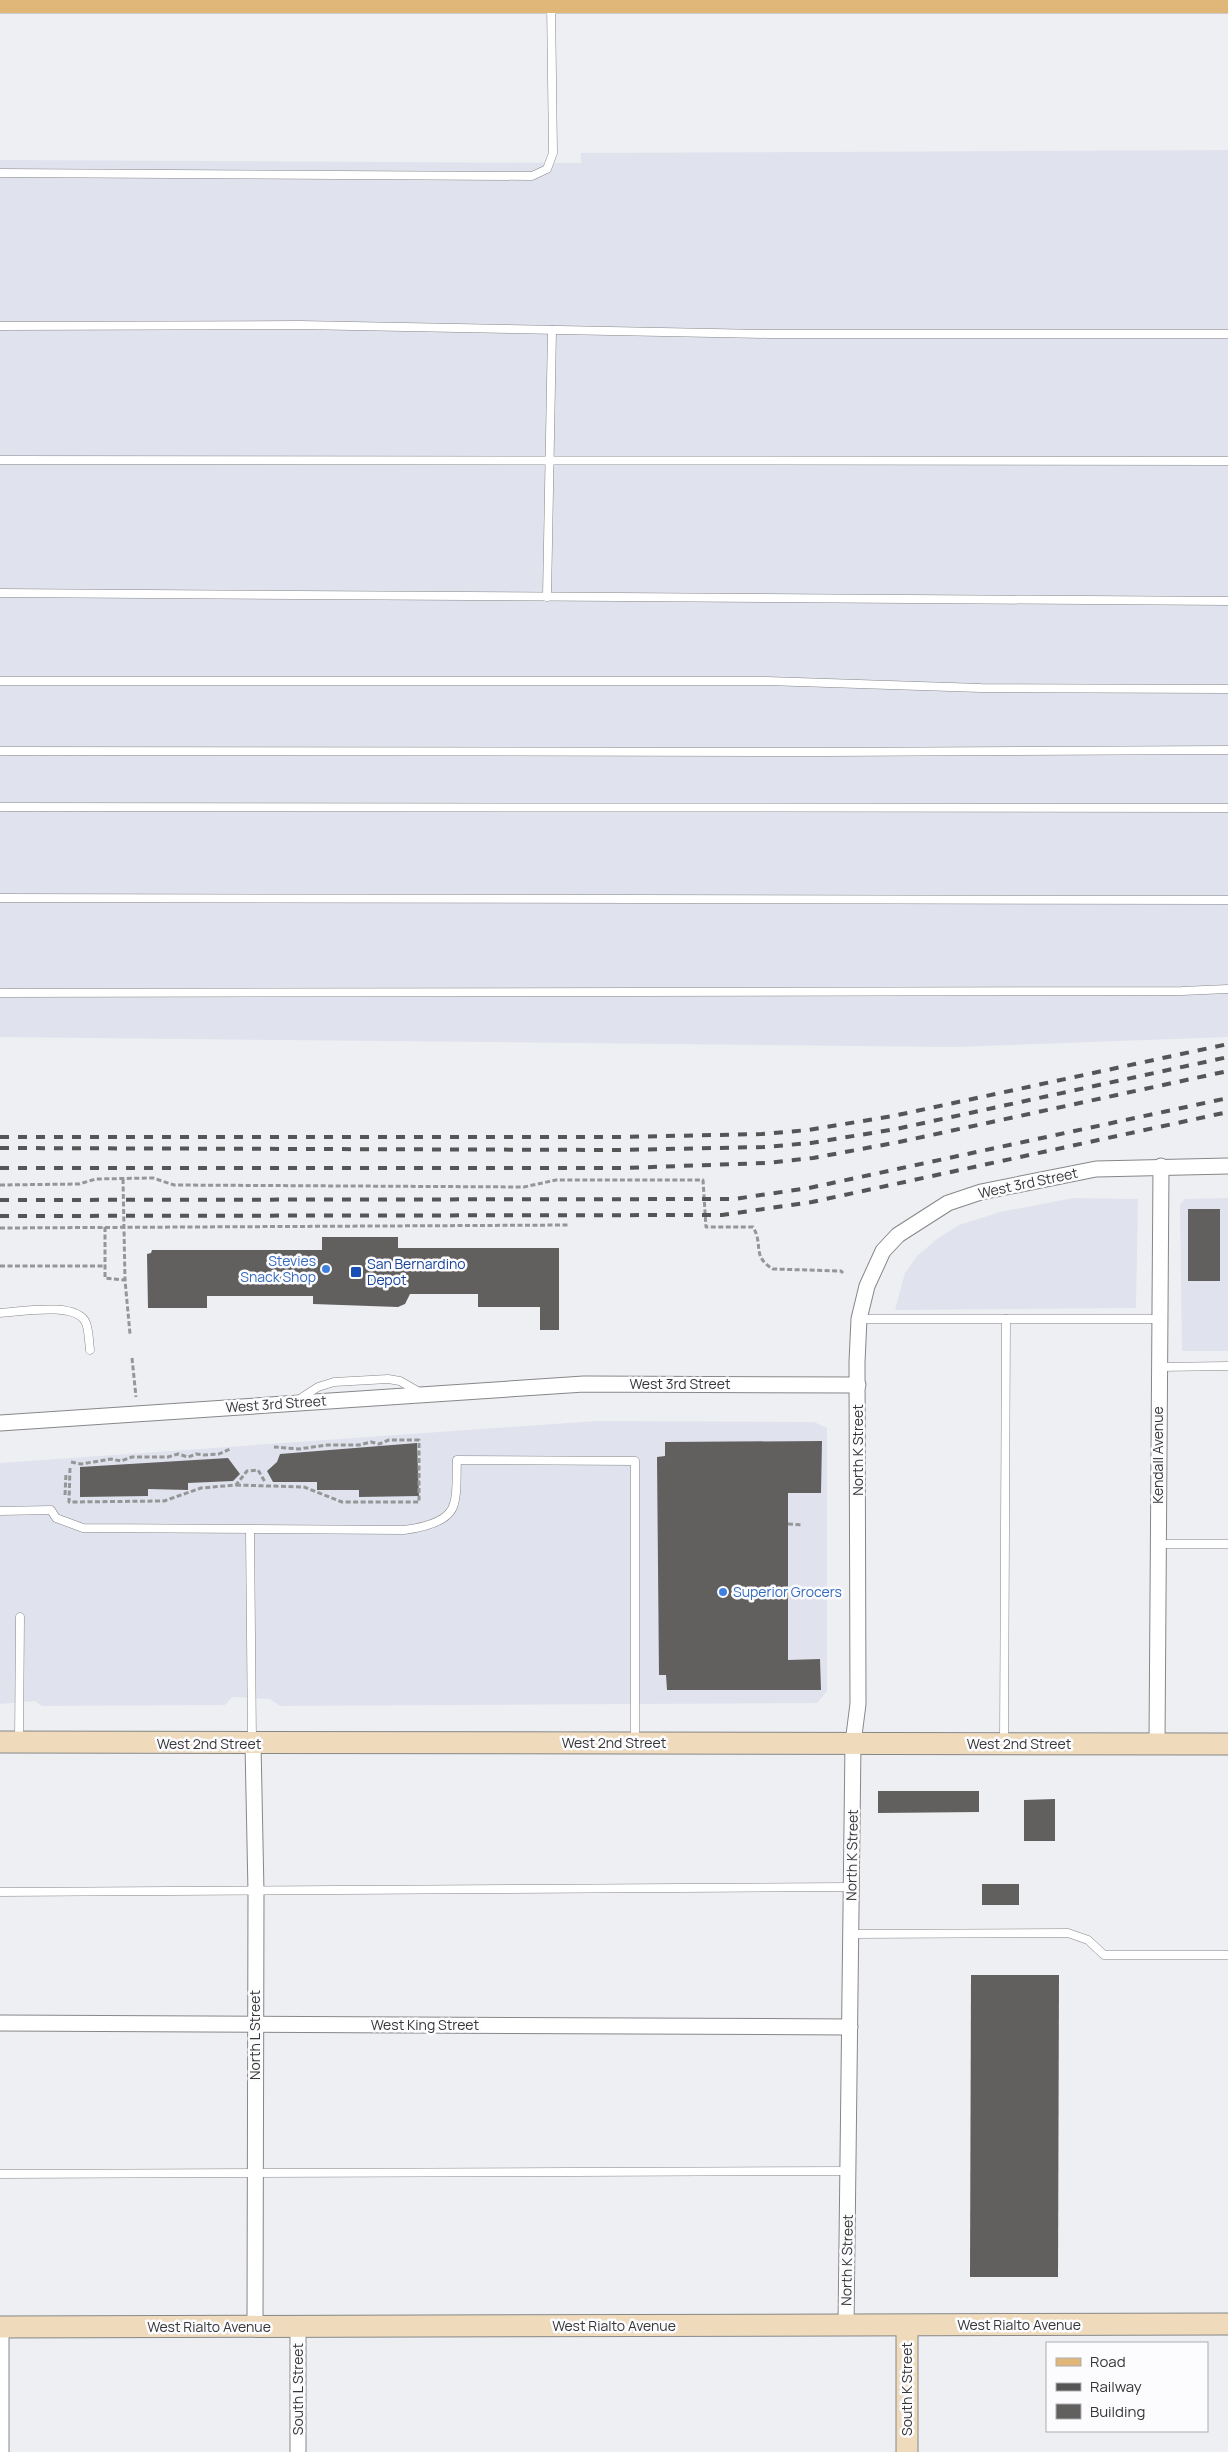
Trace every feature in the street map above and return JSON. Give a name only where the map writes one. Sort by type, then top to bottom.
[{"type":"main road","points":[[0,1],[1228,1]]},
{"type":"street","name":"Kendall Avenue","points":[[1156,1744],[1161,1166]]},
{"type":"street","name":"West 3rd Street","points":[[0,1422],[584,1384],[858,1385],[859,1319],[866,1286],[883,1251],[898,1235],[948,1203],[981,1192],[1096,1168],[1228,1166]]},
{"type":"street","name":"North K Street","points":[[846,2326],[853,1743],[858,1704],[858,1385]]},
{"type":"street","name":"West 2nd Street","points":[[10,1742],[252,1744],[1228,1744]]},
{"type":"street","name":"North L Street","points":[[252,1744],[256,1892],[255,2327]]},
{"type":"street","name":"West King Street","points":[[0,2023],[850,2027]]},
{"type":"street","name":"West Rialto Avenue","points":[[0,2327],[1228,2324]]},
{"type":"street","name":"South K Street","points":[[907,2326],[907,2452]]},
{"type":"street","points":[[0,2327],[0,2452]]},
{"type":"street","name":"South L Street","points":[[298,2327],[298,2452]]},
{"type":"lane","points":[[0,172],[532,176],[547,169],[553,153],[551,0]]},
{"type":"lane","points":[[0,326],[300,325],[770,334],[1228,334]]},
{"type":"lane","points":[[547,597],[552,330]]},
{"type":"lane","points":[[0,460],[1228,461]]},
{"type":"lane","points":[[0,593],[1228,601]]},
{"type":"lane","points":[[0,680],[767,681],[981,688],[1228,689]]},
{"type":"lane","points":[[0,750],[835,752],[1228,750]]},
{"type":"lane","points":[[0,807],[1228,808]]},
{"type":"lane","points":[[0,898],[1228,900]]},
{"type":"lane","points":[[0,993],[1152,991],[1228,989]]},
{"type":"lane","points":[[0,1313],[58,1309],[82,1317],[86,1323],[90,1350]]},
{"type":"lane","points":[[859,1319],[1159,1319]]},
{"type":"lane","points":[[1004,1744],[1006,1319]]},
{"type":"lane","points":[[1158,1366],[1228,1366]]},
{"type":"lane","points":[[0,1511],[51,1510],[56,1518],[83,1528],[404,1530],[422,1528],[443,1518],[454,1505],[457,1460],[635,1461],[636,1743]]},
{"type":"lane","points":[[250,1530],[252,1744]]},
{"type":"lane","points":[[1157,1544],[1228,1544]]},
{"type":"lane","points":[[10,1742],[20,1617]]},
{"type":"lane","points":[[0,1892],[256,1892],[851,1887]]},
{"type":"lane","points":[[851,1934],[1068,1933],[1088,1940],[1104,1955],[1228,1955]]},
{"type":"lane","points":[[0,2174],[848,2171]]},
{"type":"path","points":[[0,1185],[79,1184],[96,1179],[153,1178],[174,1185],[524,1187],[556,1180],[703,1180],[706,1226],[753,1228],[758,1236],[758,1255],[764,1263],[773,1269],[841,1271],[843,1273]]},
{"type":"path","points":[[124,1179],[125,1280],[130,1334]]},
{"type":"path","points":[[0,1228],[569,1225]]},
{"type":"path","points":[[105,1227],[105,1278],[125,1280]]},
{"type":"path","points":[[0,1266],[106,1266]]},
{"type":"path","points":[[132,1358],[136,1400]]},
{"type":"path","points":[[70,1468],[69,1502],[164,1501],[201,1488],[236,1485],[304,1487],[342,1502],[419,1502],[419,1440],[389,1440],[379,1444],[371,1442],[359,1445],[327,1445],[299,1449],[274,1447]]},
{"type":"path","points":[[70,1462],[81,1464],[111,1459],[121,1461],[132,1458],[168,1457],[178,1454],[188,1456],[220,1454],[230,1449]]},
{"type":"path","points":[[236,1485],[247,1471],[258,1470],[266,1482]]},
{"type":"path","points":[[65,1495],[66,1473]]},
{"type":"path","points":[[788,1524],[803,1524]]},
{"type":"shaded area","points":[[1228,150],[1228,1037],[954,1047],[0,1037],[0,160],[581,163],[581,153]]},
{"type":"shaded area","points":[[1074,1198],[1138,1199],[1136,1308],[895,1310],[905,1273],[917,1256],[937,1239],[959,1225],[1000,1212]]},
{"type":"shaded area","points":[[1228,1198],[1228,1351],[1182,1351],[1180,1205],[1185,1199]]},
{"type":"shaded area","points":[[596,1421],[814,1422],[827,1428],[827,1691],[817,1703],[280,1706],[270,1699],[232,1697],[225,1705],[42,1706],[35,1701],[0,1704],[0,1463]]},
{"type":"building","points":[[1188,1209],[1220,1209],[1220,1281],[1188,1281]]},
{"type":"building","points":[[322,1237],[398,1237],[398,1248],[559,1248],[559,1330],[540,1330],[540,1307],[478,1307],[478,1294],[410,1294],[405,1304],[398,1307],[313,1304],[313,1296],[207,1296],[207,1308],[148,1308],[147,1254],[151,1253],[152,1250],[322,1250]]},
{"type":"building","name":"Superior Grocers","points":[[822,1441],[821,1493],[788,1493],[788,1660],[820,1659],[821,1690],[667,1690],[666,1675],[659,1675],[657,1457],[665,1456],[665,1442]]},
{"type":"building","points":[[417,1443],[419,1496],[359,1497],[359,1490],[317,1490],[317,1482],[273,1482],[267,1471],[277,1462],[280,1454]]},
{"type":"building","points":[[228,1458],[240,1474],[233,1481],[188,1483],[188,1490],[148,1489],[148,1496],[80,1497],[80,1467]]},
{"type":"building","points":[[878,1791],[979,1791],[979,1812],[878,1813]]},
{"type":"building","points":[[1055,1799],[1055,1841],[1024,1841],[1024,1800]]},
{"type":"building","points":[[982,1884],[1019,1884],[1019,1905],[982,1905]]},
{"type":"building","points":[[971,1975],[1059,1975],[1058,2277],[970,2277]]},
{"type":"railway","points":[[0,1137],[621,1137],[762,1134],[808,1130],[893,1116],[1228,1044]]},
{"type":"railway","points":[[0,1148],[621,1150],[764,1147],[811,1143],[896,1129],[1228,1057]]},
{"type":"railway","points":[[0,1168],[623,1168],[766,1163],[813,1158],[899,1142],[1228,1071]]},
{"type":"railway","points":[[0,1200],[734,1199],[809,1188],[1228,1098]]},
{"type":"railway","points":[[0,1216],[722,1215],[812,1202],[1228,1112]]},
{"type":"place","name":"Stevies Snack Shop","points":[[326,1269]]},
{"type":"place","name":"San Bernardino Depot","points":[[356,1272]]},
{"type":"place","name":"Superior Grocers","points":[[723,1592]]}]
